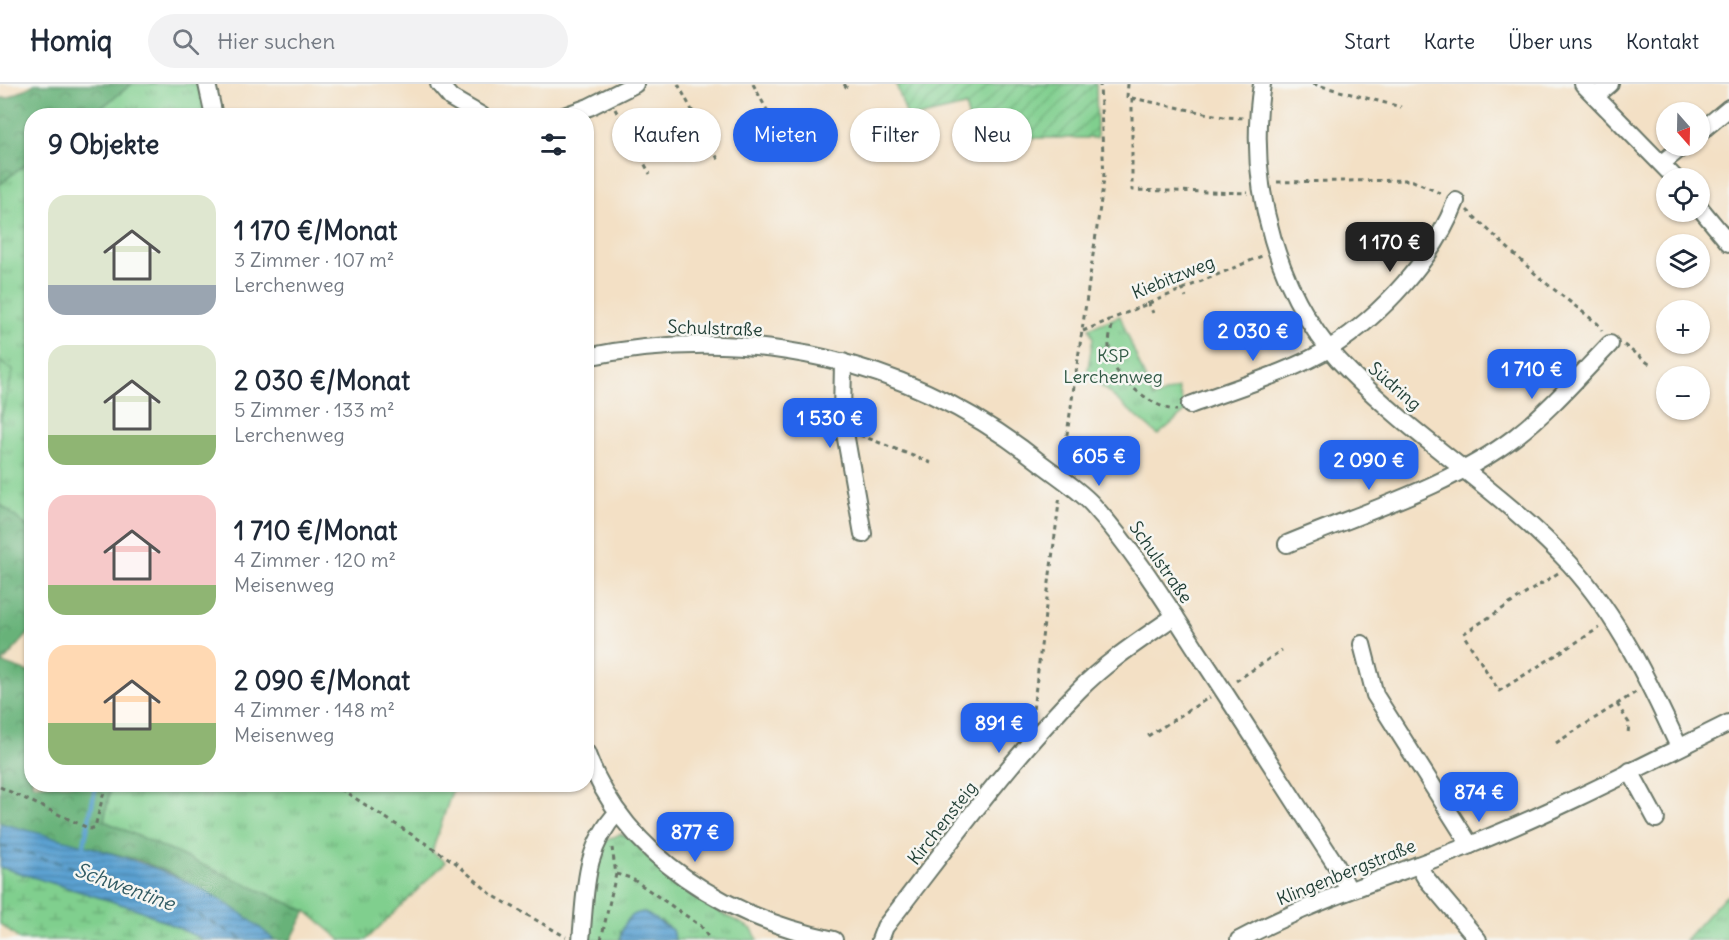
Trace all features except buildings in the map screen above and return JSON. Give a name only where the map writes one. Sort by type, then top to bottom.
[{"type":"street","points":[[207,84],[212,108]]},
{"type":"street","points":[[439,84],[451,98],[468,108]]},
{"type":"street","points":[[584,108],[635,84]]},
{"type":"street","name":"Südring","points":[[1262,84],[1257,119],[1262,193],[1275,251],[1304,310],[1330,348],[1370,391],[1539,532],[1571,565],[1613,619],[1650,683],[1679,747]]},
{"type":"street","points":[[1583,84],[1666,168]]},
{"type":"street","points":[[1596,96],[1610,84]]},
{"type":"street","points":[[1710,124],[1729,108]]},
{"type":"street","points":[[1662,163],[1671,156]]},
{"type":"street","points":[[1190,405],[1330,348],[1391,296],[1421,266],[1446,228],[1456,201]]},
{"type":"street","points":[[1710,220],[1729,243]]},
{"type":"street","name":"Schulstraße","points":[[594,356],[663,345],[713,344],[843,362],[907,382],[1001,432],[1090,502],[1124,542],[1223,690],[1336,865],[1349,890]]},
{"type":"street","points":[[1287,544],[1464,469],[1513,438],[1541,416],[1610,344]]},
{"type":"street","points":[[843,362],[841,388],[844,429],[863,534]]},
{"type":"street","name":"Kirchensteig","points":[[880,940],[885,927],[1029,744],[1079,690],[1107,664],[1175,616]]},
{"type":"street","points":[[1362,644],[1375,694],[1470,845]]},
{"type":"street","name":"Klingenbergstraße","points":[[1239,940],[1290,914],[1470,845],[1729,723]]},
{"type":"street","points":[[1630,771],[1656,819]]},
{"type":"street","points":[[594,774],[617,813],[646,846],[682,876],[777,932],[834,940]]},
{"type":"street","points":[[581,940],[590,854],[603,828],[617,813]]},
{"type":"street","points":[[1418,865],[1478,940]]},
{"type":"path","points":[[678,84],[691,108]]},
{"type":"path","points":[[753,84],[766,108]]},
{"type":"path","points":[[1029,744],[1062,480],[1064,447],[1104,179],[1100,84]]},
{"type":"path","points":[[1128,84],[1127,97],[1224,117],[1257,119]]},
{"type":"path","points":[[1313,84],[1401,107]]},
{"type":"path","points":[[609,98],[650,174]]},
{"type":"path","points":[[1132,98],[1132,190],[1262,193]]},
{"type":"path","points":[[1287,182],[1411,180],[1456,201],[1542,280],[1598,324],[1610,344],[1621,343],[1652,366]]},
{"type":"path","name":"Kiebitzweg","points":[[1083,331],[1107,319],[1275,251]]},
{"type":"path","points":[[1182,288],[1186,298]]},
{"type":"path","points":[[1148,302],[1153,313]]},
{"type":"path","points":[[1107,319],[1112,326],[1107,343],[1112,364],[1125,379],[1156,406],[1175,410],[1190,405]]},
{"type":"path","points":[[844,429],[931,463]]},
{"type":"path","points":[[1571,565],[1463,634],[1499,692],[1613,619]]},
{"type":"path","points":[[1148,735],[1223,690],[1282,650]]},
{"type":"path","points":[[1556,743],[1650,683]]},
{"type":"path","points":[[1617,704],[1629,723],[1628,734]]},
{"type":"path","points":[[0,787],[90,829],[95,827],[104,792]]},
{"type":"path","points":[[345,792],[456,864],[492,895],[569,940]]},
{"type":"path","points":[[602,940],[616,874],[615,857],[603,828]]},
{"type":"path","points":[[616,874],[631,878],[701,926],[710,940]]},
{"type":"green space","points":[[35,84],[132,84],[100,108],[24,108],[24,165],[0,184],[0,98],[8,98]]},
{"type":"green space","points":[[132,84],[199,84],[204,108],[101,108]]},
{"type":"green space","points":[[896,84],[1096,84],[1097,138],[1032,138],[1032,108],[966,108],[965,106],[940,112],[940,108],[904,108]]},
{"type":"green space","points":[[24,165],[24,524],[0,504],[0,421],[13,371],[0,362],[0,184]]},
{"type":"green space","name":"KSP Lerchenweg","points":[[1120,316],[1153,398],[1178,388],[1186,411],[1158,435],[1087,374],[1093,338],[1089,328]]},
{"type":"green space","points":[[0,362],[13,371],[0,421]]},
{"type":"green space","points":[[0,504],[24,524],[24,639],[2,663],[24,671],[24,792],[110,792],[104,821],[306,911],[291,940],[274,940],[235,909],[173,874],[138,860],[0,823]]},
{"type":"green space","points":[[110,792],[452,792],[432,852],[446,862],[366,940],[341,940],[306,911],[104,821]]},
{"type":"green space","points":[[620,834],[628,837],[662,872],[702,903],[752,929],[758,940],[675,940],[672,930],[661,921],[621,932],[620,940],[586,940],[596,855],[603,842]]},
{"type":"green space","points":[[0,867],[140,910],[204,940],[20,940],[0,924]]},
{"type":"green space","points":[[1729,895],[1729,940],[1685,940],[1723,898]]},
{"type":"water","name":"Schwentine","points":[[0,823],[110,853],[179,878],[244,915],[274,940],[204,940],[140,910],[0,867]]},
{"type":"water","points":[[644,912],[672,930],[675,940],[620,940],[622,929],[630,917]]},
{"type":"waterway","name":"Schwentine","points":[[83,850],[94,792]]},
{"type":"ferry route","points":[[0,846],[101,875],[182,906],[244,940]]}]
